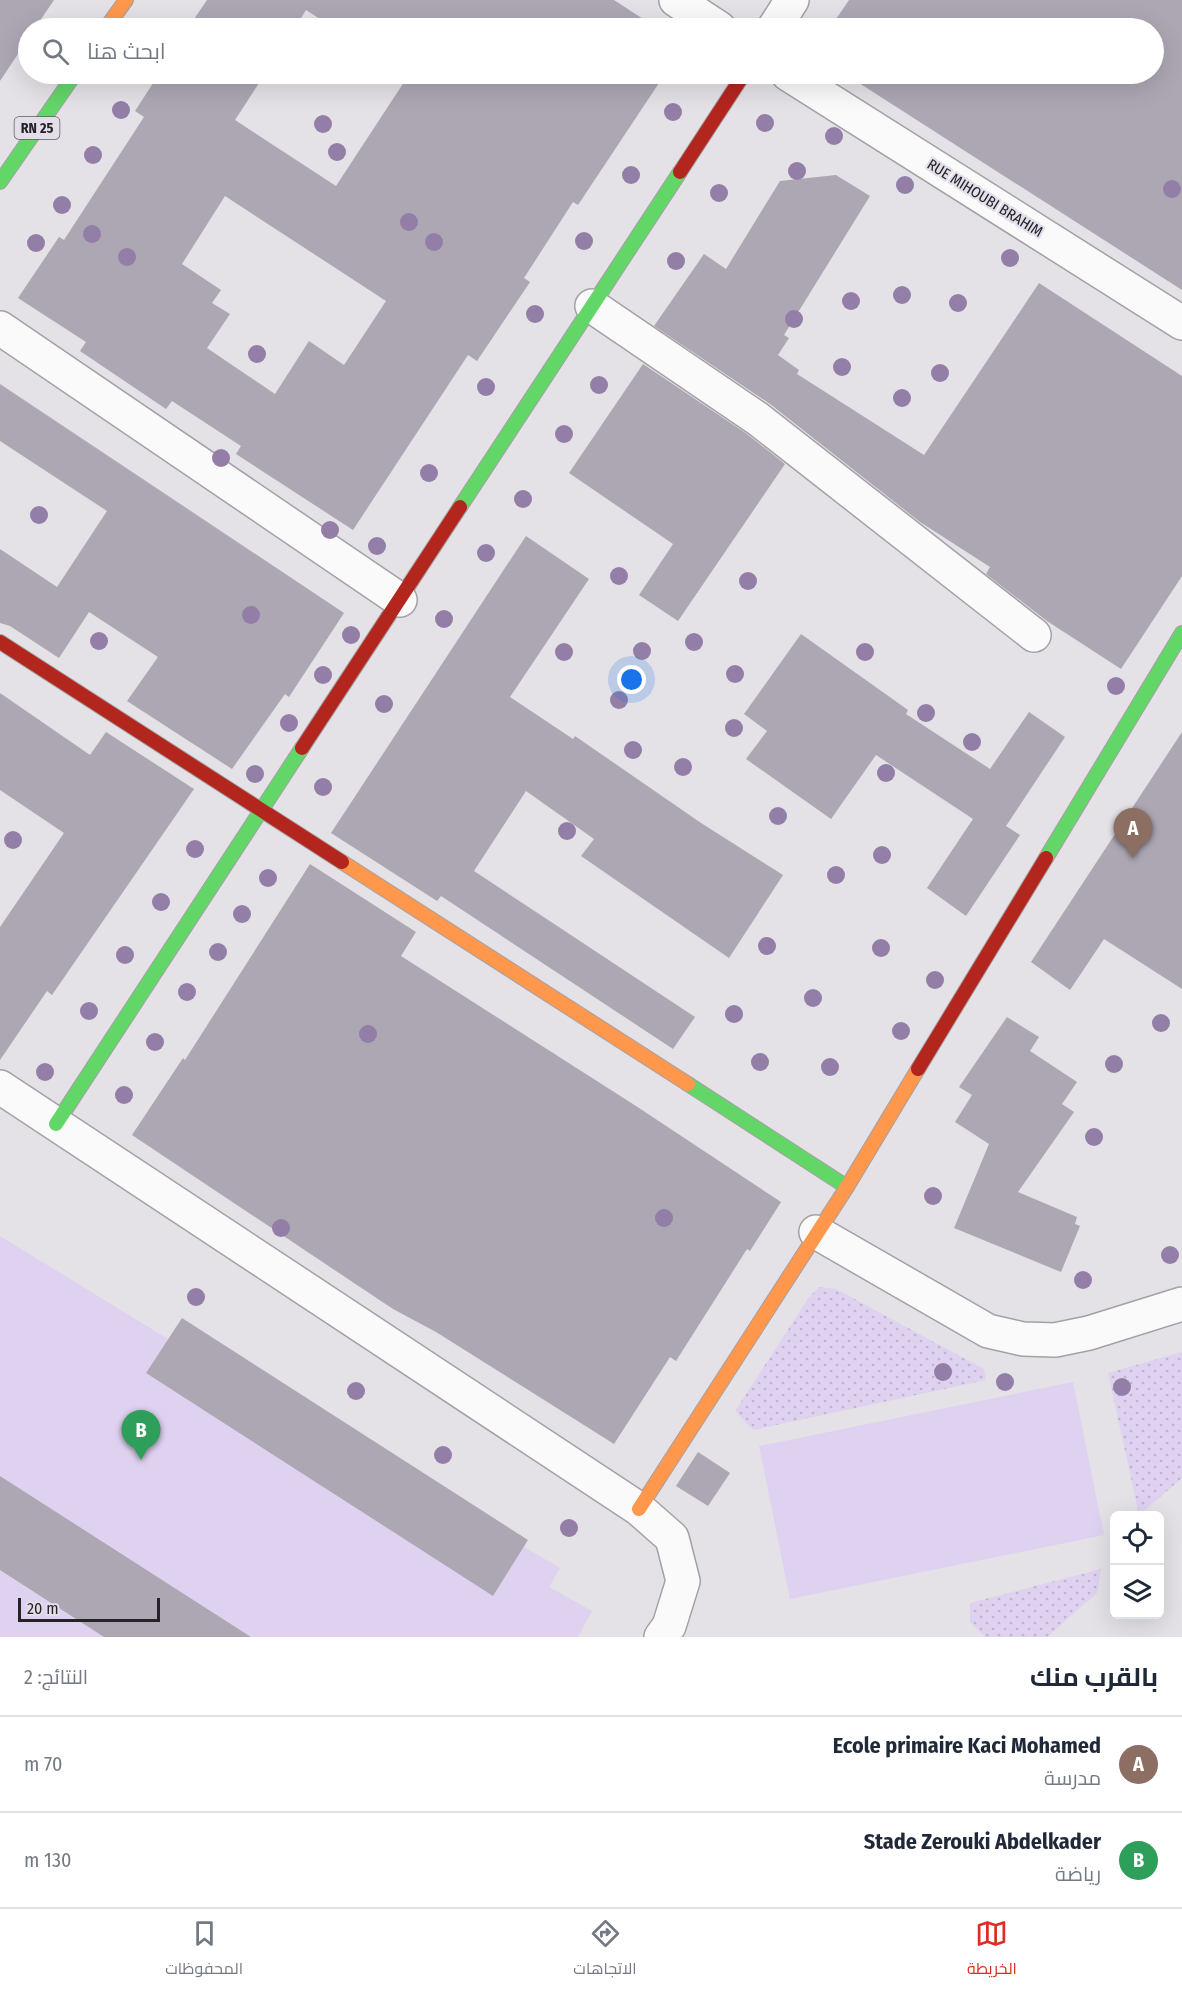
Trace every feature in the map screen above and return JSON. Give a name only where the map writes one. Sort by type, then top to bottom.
[{"type":"street","points":[[113,18],[126,0]]},
{"type":"street","points":[[676,0],[704,18]]},
{"type":"street","points":[[780,18],[792,0]]},
{"type":"street","name":"RN 25","points":[[0,182],[68,84]]},
{"type":"street","points":[[56,1124],[737,84]]},
{"type":"street","name":"RUE MIHOUBI BRAHIM","points":[[804,84],[1182,323]]},
{"type":"street","points":[[592,306],[758,419],[1034,635]]},
{"type":"street","points":[[0,328],[400,600]]},
{"type":"street","points":[[639,1509],[847,1187],[1182,633]]},
{"type":"street","points":[[0,642],[847,1187]]},
{"type":"street","points":[[0,1087],[639,1509],[672,1538],[683,1581],[669,1626],[661,1637]]},
{"type":"street","points":[[816,1232],[988,1331],[1023,1339],[1055,1340],[1089,1333],[1182,1304]]},
{"type":"shaded area","points":[[0,1236],[168,1339],[146,1373],[493,1595],[524,1547],[560,1568],[549,1587],[592,1611],[578,1637],[0,1637]]},
{"type":"shaded area","points":[[820,1287],[836,1289],[984,1369],[986,1380],[753,1430],[735,1411],[810,1296]]},
{"type":"shaded area","points":[[1182,1352],[1182,1478],[1144,1511],[1138,1511],[1108,1373]]},
{"type":"shaded area","points":[[1073,1382],[1104,1535],[790,1599],[759,1446]]},
{"type":"shaded area","points":[[1101,1569],[1097,1593],[1047,1637],[985,1637],[970,1622],[970,1603]]},
{"type":"building","points":[[0,0],[54,0],[42,18],[18,18],[18,54],[0,81]]},
{"type":"building","points":[[207,0],[614,0],[642,18],[318,18],[306,10],[301,18],[195,18]]},
{"type":"building","points":[[849,0],[1182,0],[1182,290],[861,84],[1164,84],[1164,18],[837,18]]},
{"type":"building","points":[[153,84],[258,84],[235,120],[336,186],[403,84],[658,84],[578,205],[573,202],[524,278],[530,282],[477,361],[468,355],[353,530],[236,454],[241,446],[172,401],[166,409],[80,351],[86,342],[18,298],[59,237],[64,240],[144,117],[135,111]],"holes":[[[225,196],[386,301],[344,365],[309,341],[275,394],[207,348],[230,314],[212,303],[221,290],[182,264]]]},
{"type":"building","points":[[836,175],[870,196],[784,335],[789,338],[778,355],[799,370],[797,374],[924,455],[1039,283],[1182,376],[1182,576],[1121,669],[1047,621],[986,574],[990,567],[920,522],[770,404],[654,326],[704,254],[726,269],[780,181]]},
{"type":"building","points":[[643,364],[747,434],[785,464],[678,621],[639,595],[673,544],[569,473]]},
{"type":"building","points":[[0,384],[344,613],[289,697],[285,694],[232,769],[127,701],[158,657],[89,612],[59,658],[10,626],[0,623],[0,549],[57,587],[107,511],[0,441]]},
{"type":"building","points":[[526,536],[589,579],[510,697],[573,739],[575,736],[701,823],[783,875],[729,958],[581,856],[594,839],[526,791],[474,871],[695,1017],[673,1049],[441,896],[437,901],[331,833]]},
{"type":"building","points":[[801,634],[908,710],[906,714],[990,769],[1029,712],[1065,737],[1006,826],[1020,835],[966,916],[927,888],[973,819],[876,755],[831,819],[746,759],[767,731],[744,714]]},
{"type":"building","points":[[0,693],[90,755],[106,732],[194,789],[52,995],[47,991],[0,1060],[0,927],[64,833],[0,790]]},
{"type":"building","points":[[1182,732],[1182,989],[1104,939],[1070,990],[1031,962]]},
{"type":"building","points":[[310,864],[416,932],[401,956],[781,1202],[750,1251],[747,1249],[676,1361],[670,1357],[614,1444],[436,1332],[393,1309],[132,1135],[183,1058],[185,1060]]},
{"type":"building","points":[[1007,1017],[1039,1037],[1030,1051],[1077,1082],[1062,1104],[1074,1112],[1018,1192],[1077,1217],[1075,1224],[1080,1226],[1061,1272],[954,1228],[989,1144],[955,1122],[972,1095],[959,1087]]},
{"type":"building","points":[[182,1318],[528,1540],[493,1596],[146,1373]]},
{"type":"building","points":[[698,1452],[730,1473],[708,1506],[676,1486]]},
{"type":"building","points":[[0,1476],[251,1637],[104,1637],[0,1570]]},
{"type":"traffic: fast","points":[[0,182],[68,84]]},
{"type":"traffic: fast","points":[[460,507],[680,172]]},
{"type":"traffic: fast","points":[[1046,858],[1182,633]]},
{"type":"traffic: fast","points":[[56,1124],[302,748]]},
{"type":"traffic: fast","points":[[688,1084],[847,1187]]},
{"type":"traffic: slow","points":[[113,18],[126,0]]},
{"type":"traffic: slow","points":[[342,862],[688,1084]]},
{"type":"traffic: slow","points":[[639,1509],[847,1187],[918,1069]]},
{"type":"traffic: jam","points":[[680,172],[737,84]]},
{"type":"traffic: jam","points":[[302,748],[460,507]]},
{"type":"traffic: jam","points":[[0,642],[342,862]]},
{"type":"traffic: jam","points":[[918,1069],[1046,858]]},
{"type":"place","name":"Ecole primaire Kaci Mohamed","points":[[1133,858]]},
{"type":"place","name":"Stade Zerouki Abdelkader","points":[[141,1460]]}]
